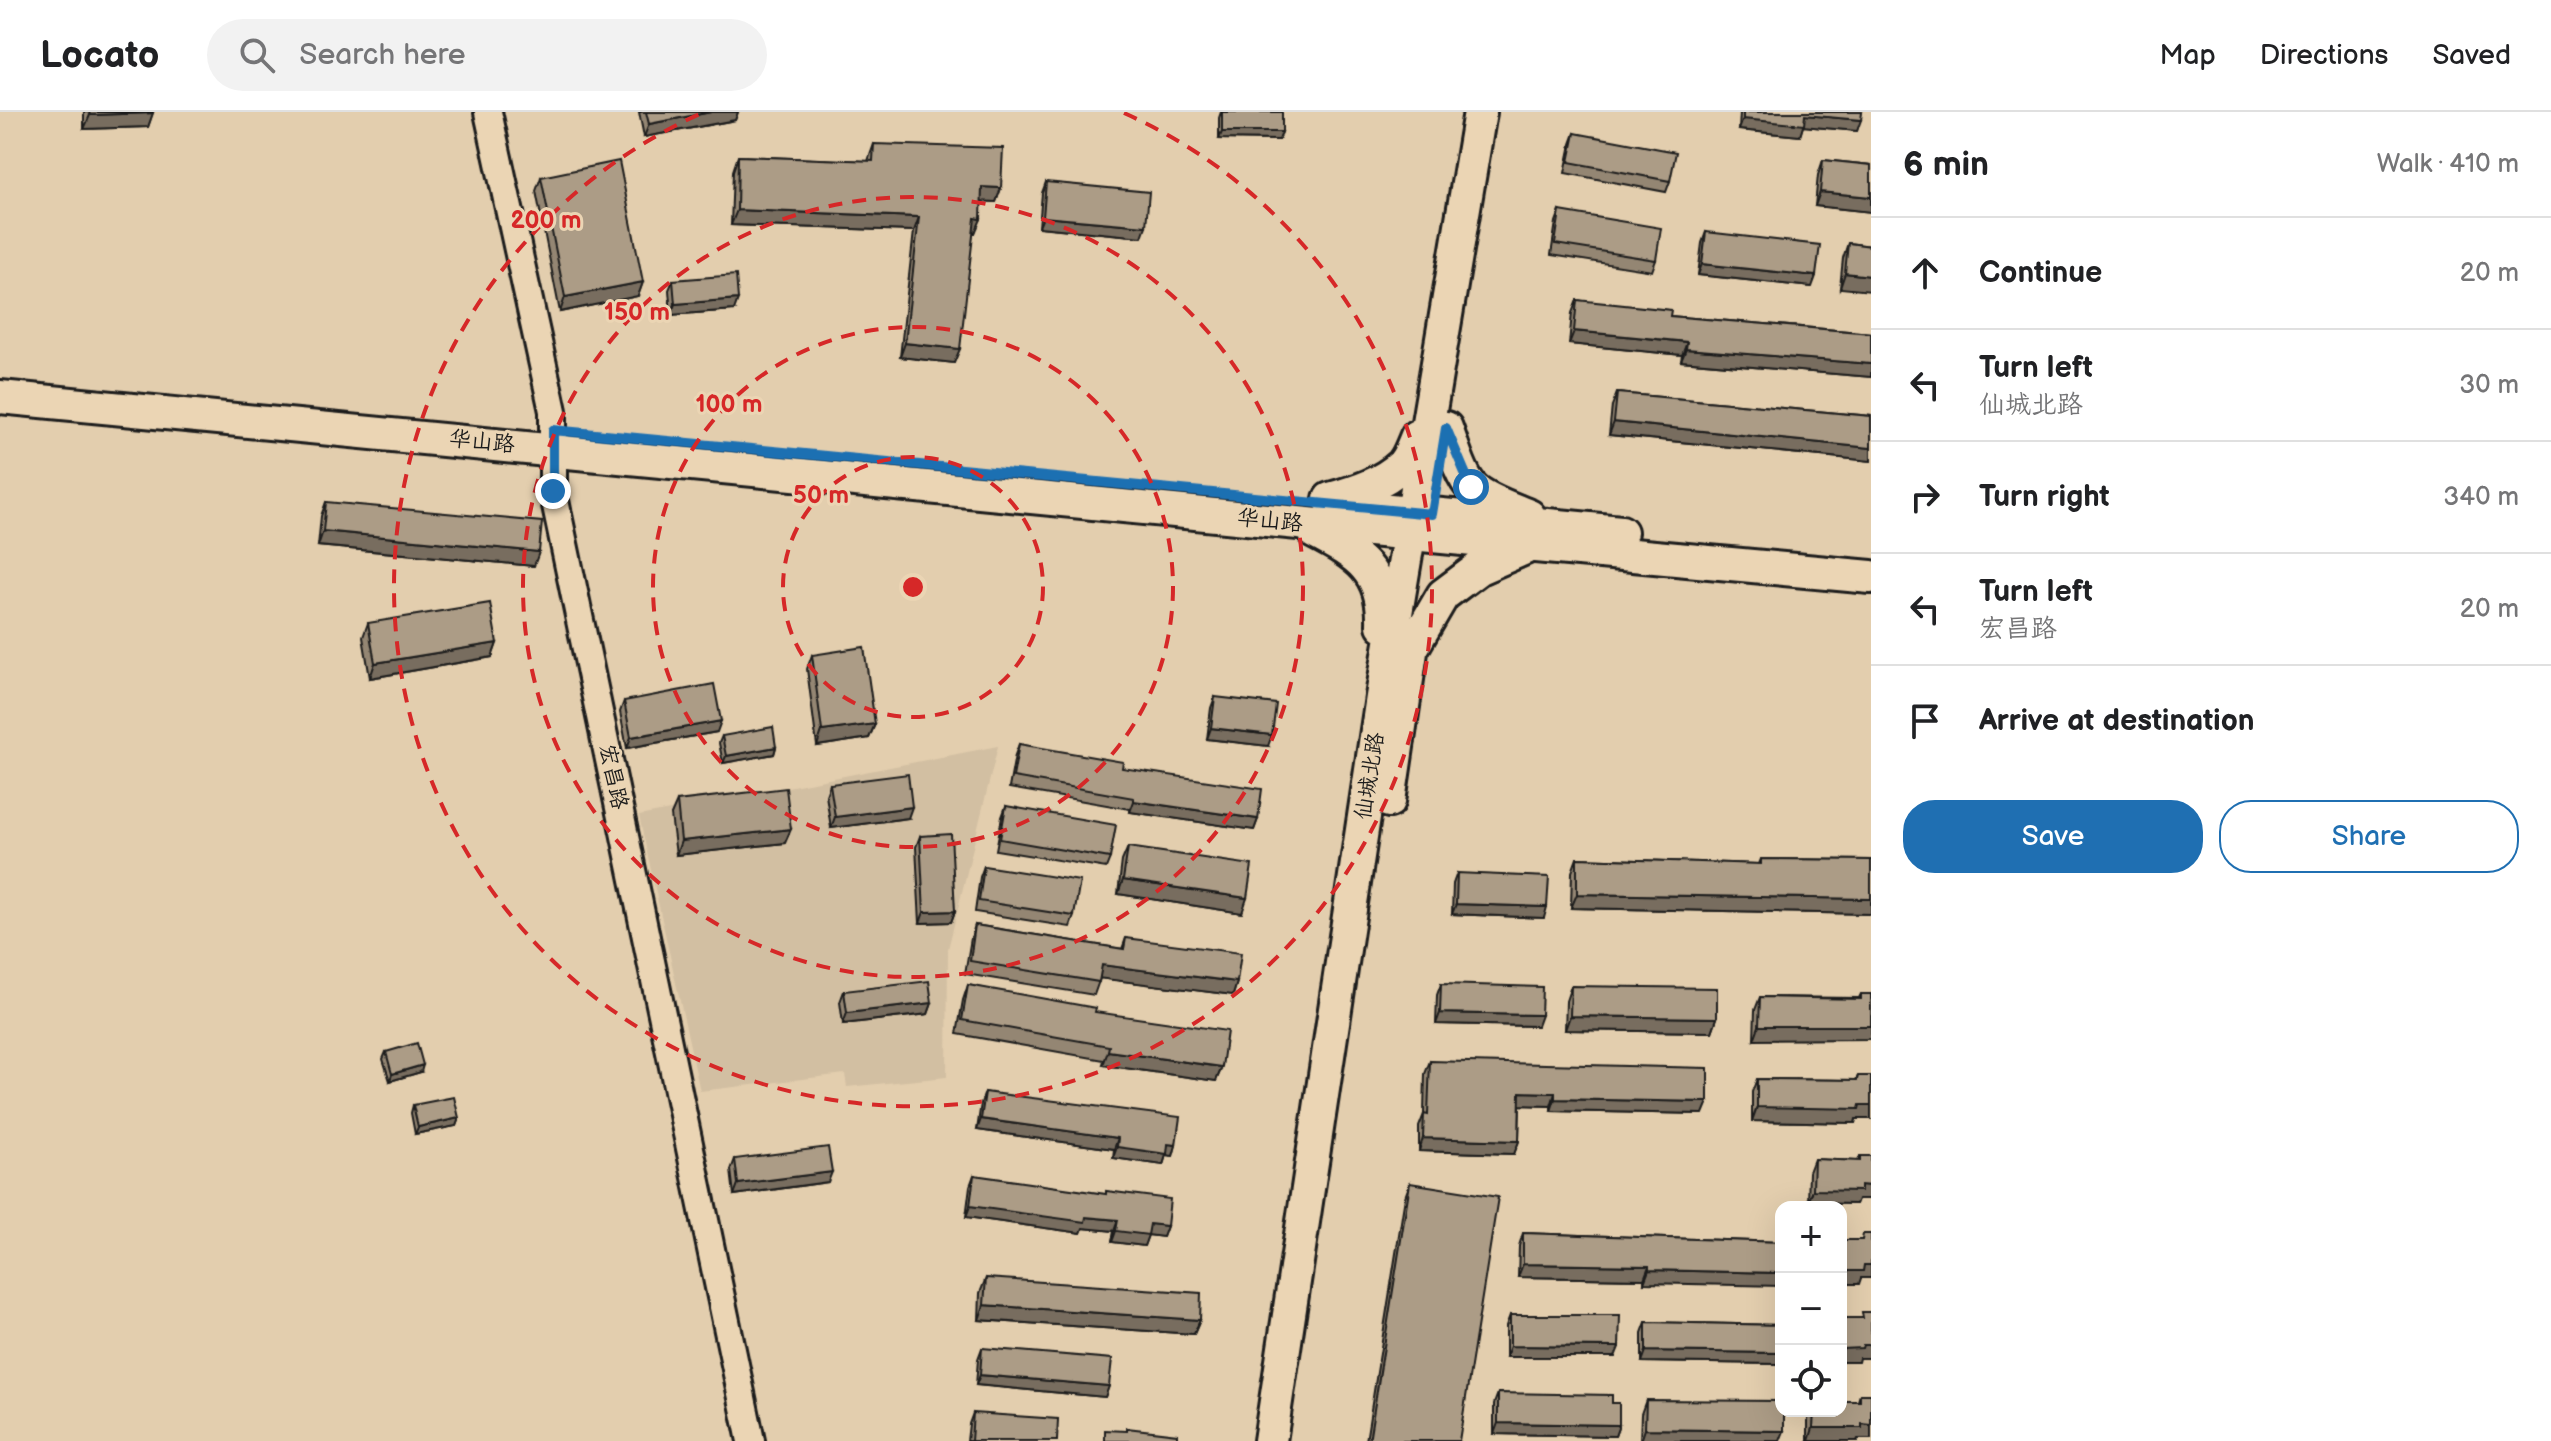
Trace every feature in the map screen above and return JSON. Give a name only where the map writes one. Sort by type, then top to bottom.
[{"type":"main road","name":"仙城北路","points":[[1270,1441],[1382,697],[1420,524],[1480,112]]},
{"type":"main road","name":"仙城北路","points":[[1437,419],[1497,112]]},
{"type":"main road","points":[[0,378],[552,440],[1420,524],[1554,526],[1871,556]]},
{"type":"main road","name":"华山路","points":[[0,397],[552,440]]},
{"type":"main road","points":[[1306,513],[1377,482],[1404,463],[1437,419],[1471,487],[1502,505],[1554,526]]},
{"type":"main road","points":[[1306,513],[1374,575],[1384,605],[1382,697]]},
{"type":"main road","points":[[1420,524],[1529,546],[1871,577]]},
{"type":"main road","name":"仙城北路","points":[[1291,1441],[1412,648],[1420,524]]},
{"type":"main road","points":[[1412,648],[1443,595],[1479,568],[1529,546]]},
{"type":"street","name":"宏昌路","points":[[488,112],[553,411],[553,491],[751,1441]]},
{"type":"shaded area","points":[[998,746],[948,949],[947,1077],[847,1087],[845,1074],[700,1091],[639,816]]},
{"type":"building","points":[[89,112],[153,112],[153,113],[90,115]]},
{"type":"building","points":[[646,112],[711,112],[649,124]]},
{"type":"building","points":[[1222,112],[1282,112],[1282,132],[1222,132]]},
{"type":"building","points":[[1743,112],[1862,112],[1861,120],[1805,115],[1804,125],[1743,119]]},
{"type":"building","points":[[1575,133],[1676,152],[1670,181],[1569,162]]},
{"type":"building","points":[[874,144],[1003,148],[1001,188],[982,187],[981,219],[975,218],[960,349],[905,343],[919,217],[737,210],[738,156],[873,161]]},
{"type":"building","points":[[1823,160],[1871,165],[1871,197],[1820,192]]},
{"type":"building","points":[[619,161],[643,282],[565,297],[541,177]]},
{"type":"building","points":[[1046,182],[1149,192],[1146,226],[1043,217]]},
{"type":"building","points":[[1560,211],[1661,228],[1656,260],[1555,244]]},
{"type":"building","points":[[1706,232],[1820,245],[1816,276],[1702,264]]},
{"type":"building","points":[[1848,243],[1871,246],[1871,276],[1845,273]]},
{"type":"building","points":[[736,275],[738,299],[675,304],[673,280]]},
{"type":"building","points":[[1577,300],[1671,310],[1670,316],[1871,333],[1871,364],[1686,349],[1687,342],[1574,331]]},
{"type":"building","points":[[1617,393],[1871,416],[1871,448],[1614,422]]},
{"type":"building","points":[[326,502],[542,522],[539,552],[323,531]]},
{"type":"building","points":[[490,603],[497,643],[375,663],[368,623]]},
{"type":"building","points":[[864,647],[875,724],[822,731],[812,655]]},
{"type":"building","points":[[714,684],[721,721],[631,737],[624,701]]},
{"type":"building","points":[[1215,697],[1276,704],[1272,735],[1211,728]]},
{"type":"building","points":[[773,727],[776,747],[726,756],[722,736]]},
{"type":"building","points":[[1019,744],[1123,762],[1122,768],[1262,789],[1258,819],[1134,801],[1134,798],[1013,777]]},
{"type":"building","points":[[908,774],[912,807],[835,817],[830,784]]},
{"type":"building","points":[[786,788],[791,829],[681,841],[677,801]]},
{"type":"building","points":[[1006,806],[1116,825],[1110,858],[1000,839]]},
{"type":"building","points":[[951,834],[955,911],[924,912],[920,836]]},
{"type":"building","points":[[1128,847],[1252,865],[1247,898],[1123,880]]},
{"type":"building","points":[[1577,858],[1761,864],[1761,859],[1871,860],[1871,899],[1577,894]]},
{"type":"building","points":[[984,866],[1080,881],[1074,916],[979,901]]},
{"type":"building","points":[[1457,873],[1549,877],[1547,907],[1456,904]]},
{"type":"building","points":[[975,925],[1124,949],[1126,938],[1241,953],[1237,982],[1102,965],[1099,982],[970,961]]},
{"type":"building","points":[[929,981],[932,1003],[847,1013],[844,991]]},
{"type":"building","points":[[1441,984],[1542,987],[1541,1015],[1440,1013]]},
{"type":"building","points":[[968,985],[1096,1008],[1095,1012],[1227,1031],[1222,1067],[1108,1051],[1109,1046],[962,1020]]},
{"type":"building","points":[[1571,986],[1717,988],[1717,1018],[1570,1016]]},
{"type":"building","points":[[1861,994],[1871,994],[1871,1026],[1759,1026],[1760,997],[1861,999]]},
{"type":"building","points":[[417,1043],[423,1065],[392,1074],[386,1052]]},
{"type":"building","points":[[1430,1061],[1708,1068],[1708,1102],[1555,1099],[1555,1093],[1520,1092],[1519,1141],[1423,1138],[1424,1114],[1428,1115]]},
{"type":"building","points":[[1858,1076],[1871,1076],[1871,1105],[1860,1105],[1859,1109],[1757,1107],[1757,1079],[1857,1080]]},
{"type":"building","points":[[985,1092],[1180,1117],[1176,1145],[1168,1144],[1167,1154],[1117,1147],[1118,1138],[981,1119]]},
{"type":"building","points":[[454,1097],[459,1118],[418,1127],[413,1105]]},
{"type":"building","points":[[828,1147],[832,1172],[738,1184],[735,1159]]},
{"type":"building","points":[[1860,1156],[1871,1156],[1871,1186],[1861,1185],[1861,1191],[1813,1190],[1814,1159],[1860,1161]]},
{"type":"building","points":[[974,1175],[1106,1194],[1106,1191],[1170,1199],[1167,1226],[1150,1224],[1148,1235],[1116,1231],[1118,1220],[1086,1217],[1085,1222],[970,1206]]},
{"type":"building","points":[[1410,1183],[1498,1197],[1459,1441],[1369,1441]]},
{"type":"building","points":[[1523,1233],[1775,1242],[1775,1273],[1649,1270],[1649,1266],[1523,1264]]},
{"type":"building","points":[[1863,1234],[1871,1234],[1871,1265],[1864,1265],[1863,1271],[1847,1271],[1847,1240],[1862,1240]]},
{"type":"building","points":[[986,1278],[1201,1293],[1200,1320],[984,1305]]},
{"type":"building","points":[[1862,1312],[1871,1312],[1871,1345],[1847,1349],[1847,1318],[1863,1318]]},
{"type":"building","points":[[1510,1315],[1620,1315],[1619,1347],[1510,1346]]},
{"type":"building","points":[[1646,1322],[1775,1325],[1775,1353],[1646,1351]]},
{"type":"building","points":[[982,1348],[1112,1359],[1109,1386],[980,1375]]},
{"type":"building","points":[[1498,1393],[1612,1395],[1612,1403],[1619,1403],[1619,1425],[1498,1423]]},
{"type":"building","points":[[1860,1394],[1871,1394],[1871,1425],[1862,1424],[1862,1428],[1813,1428],[1814,1417],[1847,1417],[1847,1401],[1860,1401]]},
{"type":"building","points":[[1646,1400],[1775,1401],[1775,1417],[1784,1417],[1784,1431],[1645,1429]]},
{"type":"building","points":[[973,1413],[1058,1419],[1057,1441],[971,1441]]},
{"type":"building","points":[[1127,1428],[1177,1434],[1177,1441],[1105,1441],[1105,1430],[1127,1431]]},
{"type":"route","points":[[553,491],[553,430],[1432,514],[1446,428],[1471,487]]}]
